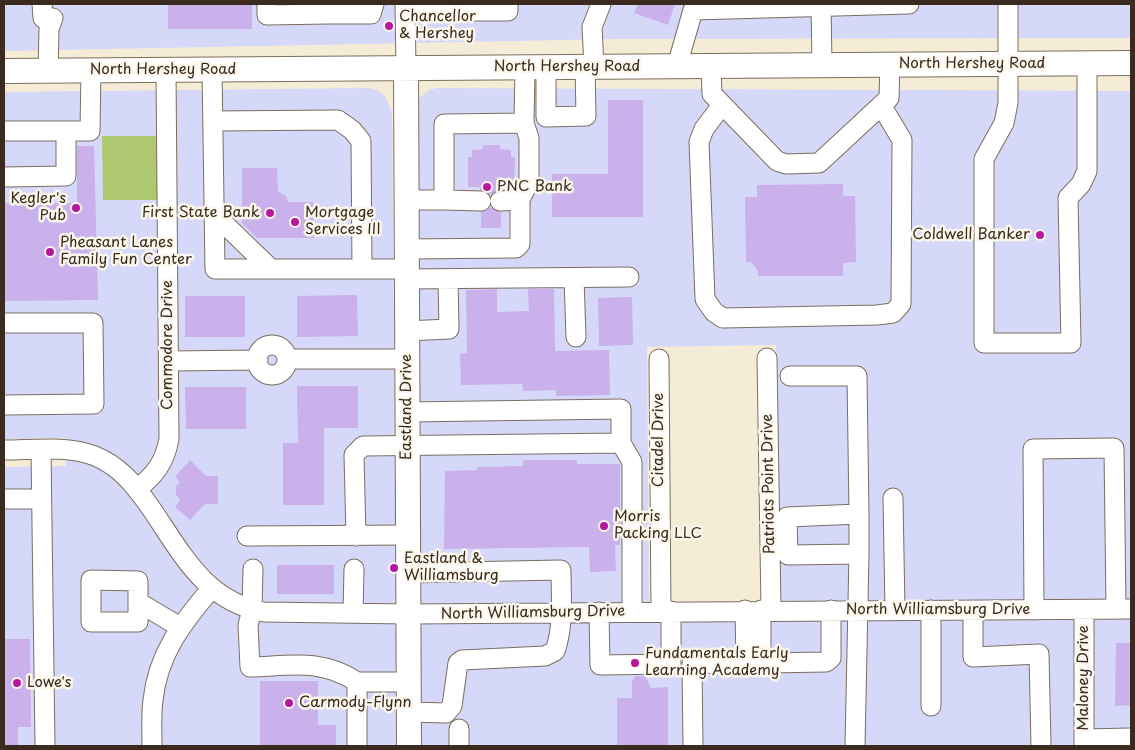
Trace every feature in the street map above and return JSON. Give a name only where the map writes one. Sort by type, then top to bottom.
[{"type":"main road","name":"North Hershey Road","points":[[4,71],[1131,63]]},
{"type":"main road","name":"Eastland Drive","points":[[406,68],[405,266],[409,746]]},
{"type":"street","points":[[267,4],[267,15],[328,9],[371,14],[374,4]]},
{"type":"street","points":[[406,68],[405,7],[508,11],[508,4]]},
{"type":"street","points":[[535,67],[546,117],[586,116],[592,28],[601,4]]},
{"type":"street","points":[[677,66],[694,7],[909,4]]},
{"type":"street","points":[[1008,4],[1008,102],[1004,123],[984,160],[984,343],[1071,343],[1068,198],[1081,184],[1087,171],[1087,63]]},
{"type":"street","points":[[821,5],[822,65]]},
{"type":"street","points":[[46,13],[49,29],[48,71]]},
{"type":"street","points":[[711,66],[712,94],[777,161],[786,164],[819,163],[889,98],[890,64]]},
{"type":"street","points":[[212,69],[215,270],[362,269],[405,266],[516,248],[520,244],[520,200],[529,181],[529,138],[524,123],[535,67]]},
{"type":"street","points":[[4,131],[90,131],[91,70]]},
{"type":"street","name":"Commodore Drive","points":[[137,489],[160,468],[169,439],[166,70]]},
{"type":"street","points":[[722,105],[704,129],[699,142],[705,299],[714,312],[723,318],[878,315],[893,313],[901,304],[902,140],[881,105]]},
{"type":"street","points":[[213,121],[338,120],[352,130],[361,141],[362,269]]},
{"type":"street","points":[[444,200],[444,124],[524,123]]},
{"type":"street","points":[[4,178],[66,176],[66,131]]},
{"type":"street","points":[[405,200],[481,201]]},
{"type":"street","points":[[500,201],[520,200]]},
{"type":"street","points":[[214,214],[271,269]]},
{"type":"street","points":[[405,266],[448,279],[629,277]]},
{"type":"street","points":[[574,278],[576,337]]},
{"type":"street","points":[[406,330],[449,330],[448,279]]},
{"type":"street","points":[[4,323],[94,322],[94,404],[4,405]]},
{"type":"street","name":"Patriots Point Drive","points":[[759,610],[767,358]]},
{"type":"street","points":[[169,361],[258,360],[261,368],[273,374],[281,371],[287,360],[406,359]]},
{"type":"street","name":"Citadel Drive","points":[[599,612],[600,665],[671,664],[666,611],[659,359]]},
{"type":"street","points":[[790,376],[857,376],[859,554],[856,610],[855,746]]},
{"type":"street","points":[[406,412],[621,409],[621,444],[632,462],[632,612]]},
{"type":"street","points":[[356,536],[354,455],[363,446],[621,444]]},
{"type":"street","points":[[1034,610],[1033,449],[1104,448],[1114,448],[1124,609]]},
{"type":"street","name":"North Williamsburg Drive","points":[[4,450],[68,450],[95,456],[125,474],[198,575],[211,589],[230,602],[264,612],[408,614],[759,610],[1124,609]]},
{"type":"street","points":[[41,450],[45,746]]},
{"type":"street","points":[[893,498],[895,610]]},
{"type":"street","points":[[4,499],[41,499]]},
{"type":"street","points":[[859,514],[787,517],[788,555],[859,554]]},
{"type":"street","points":[[247,536],[408,535]]},
{"type":"street","points":[[253,569],[252,610],[248,625],[250,666],[325,666],[342,673],[356,682],[409,682]]},
{"type":"street","points":[[353,614],[354,569]]},
{"type":"street","points":[[408,572],[561,570],[561,613],[555,651],[545,656],[462,660],[458,663],[452,706],[446,713],[409,712]]},
{"type":"street","points":[[152,746],[152,701],[156,678],[163,656],[180,627],[211,589]]},
{"type":"street","points":[[138,602],[180,627]]},
{"type":"street","points":[[759,610],[761,658],[768,663],[826,662],[831,658],[831,610]]},
{"type":"street","points":[[693,746],[692,664],[746,662],[759,610]]},
{"type":"street","points":[[931,610],[931,706]]},
{"type":"street","points":[[973,610],[973,657],[1039,654],[1041,746]]},
{"type":"street","name":"Maloney Drive","points":[[1084,610],[1084,742]]},
{"type":"street","points":[[356,682],[356,746]]},
{"type":"street","points":[[1084,742],[1131,738]]},
{"type":"shaded area","points":[[4,4],[1131,4],[1131,38],[616,39],[4,51]]},
{"type":"shaded area","points":[[368,88],[377,90],[385,96],[392,112],[397,746],[4,746],[4,467],[66,466],[65,438],[4,439],[4,92]]},
{"type":"shaded area","points":[[437,88],[1131,91],[1131,599],[962,601],[1131,616],[1131,746],[420,746],[418,99],[429,90]],"holes":[[[776,345],[780,603],[649,604],[647,347]]]},
{"type":"green space","points":[[102,136],[157,136],[157,200],[103,200]]},
{"type":"building","points":[[168,4],[252,4],[252,29],[168,29]]},
{"type":"building","points":[[638,4],[675,4],[668,25],[634,13]]},
{"type":"building","points":[[608,100],[643,100],[643,217],[552,217],[552,174],[608,174]]},
{"type":"building","name":"PNC Bank","points":[[483,145],[500,145],[500,149],[511,150],[511,157],[515,157],[514,186],[500,187],[500,190],[491,195],[480,190],[480,187],[468,187],[468,157],[472,157],[472,150],[483,149]]},
{"type":"building","name":"Pheasant Lanes Family Fun Center","points":[[77,146],[94,146],[98,300],[4,301],[4,203],[77,203]]},
{"type":"building","points":[[242,168],[277,168],[278,191],[286,196],[288,202],[313,202],[314,238],[257,238],[242,223]]},
{"type":"building","points":[[843,184],[843,196],[855,196],[856,262],[843,263],[843,276],[758,276],[758,271],[751,262],[746,262],[745,197],[757,197],[757,185]]},
{"type":"building","points":[[490,207],[501,212],[501,228],[481,228],[481,212]]},
{"type":"building","points":[[497,289],[497,312],[529,311],[528,289],[554,289],[555,351],[609,350],[610,395],[556,396],[556,390],[523,391],[522,384],[461,385],[460,354],[467,353],[466,290]]},
{"type":"building","points":[[357,295],[358,336],[297,337],[297,296]]},
{"type":"building","points":[[185,296],[245,296],[245,337],[185,337]]},
{"type":"building","points":[[632,297],[633,345],[599,346],[598,298]]},
{"type":"building","points":[[297,386],[358,386],[358,428],[324,428],[324,505],[283,505],[283,443],[298,443]]},
{"type":"building","points":[[185,387],[246,387],[246,429],[186,429]]},
{"type":"building","points":[[190,460],[206,476],[218,476],[218,504],[205,504],[190,520],[175,507],[180,500],[176,495],[176,486],[180,482],[175,477]]},
{"type":"building","points":[[523,460],[577,460],[577,464],[620,464],[620,545],[615,545],[616,571],[590,572],[589,547],[444,549],[445,471],[477,470],[477,467],[523,466]]},
{"type":"building","points":[[277,565],[334,565],[334,594],[277,594]]},
{"type":"building","name":"Lowe's","points":[[4,639],[30,639],[31,727],[18,727],[18,746],[4,746]]},
{"type":"building","points":[[1116,643],[1131,643],[1131,705],[1115,706]]},
{"type":"building","points":[[635,676],[645,676],[651,688],[668,687],[668,746],[617,746],[617,698],[632,698],[632,682]]},
{"type":"building","name":"Carmody-Flynn","points":[[260,681],[318,681],[318,725],[336,725],[336,746],[260,746]]},
{"type":"place","name":"Chancellor & Hershey","points":[[389,26]]},
{"type":"place","name":"PNC Bank","points":[[487,187]]},
{"type":"place","name":"Kegler's Pub","points":[[76,208]]},
{"type":"place","name":"First State Bank","points":[[270,213]]},
{"type":"place","name":"Mortgage Services III","points":[[295,222]]},
{"type":"place","name":"Coldwell Banker","points":[[1040,235]]},
{"type":"place","name":"Pheasant Lanes Family Fun Center","points":[[50,252]]},
{"type":"place","name":"Morris Packing LLC","points":[[604,526]]},
{"type":"place","name":"Eastland & Williamsburg","points":[[394,568]]},
{"type":"place","name":"Fundamentals Early Learning Academy","points":[[635,663]]},
{"type":"place","name":"Lowe's","points":[[17,683]]},
{"type":"place","name":"Carmody-Flynn","points":[[289,703]]}]
